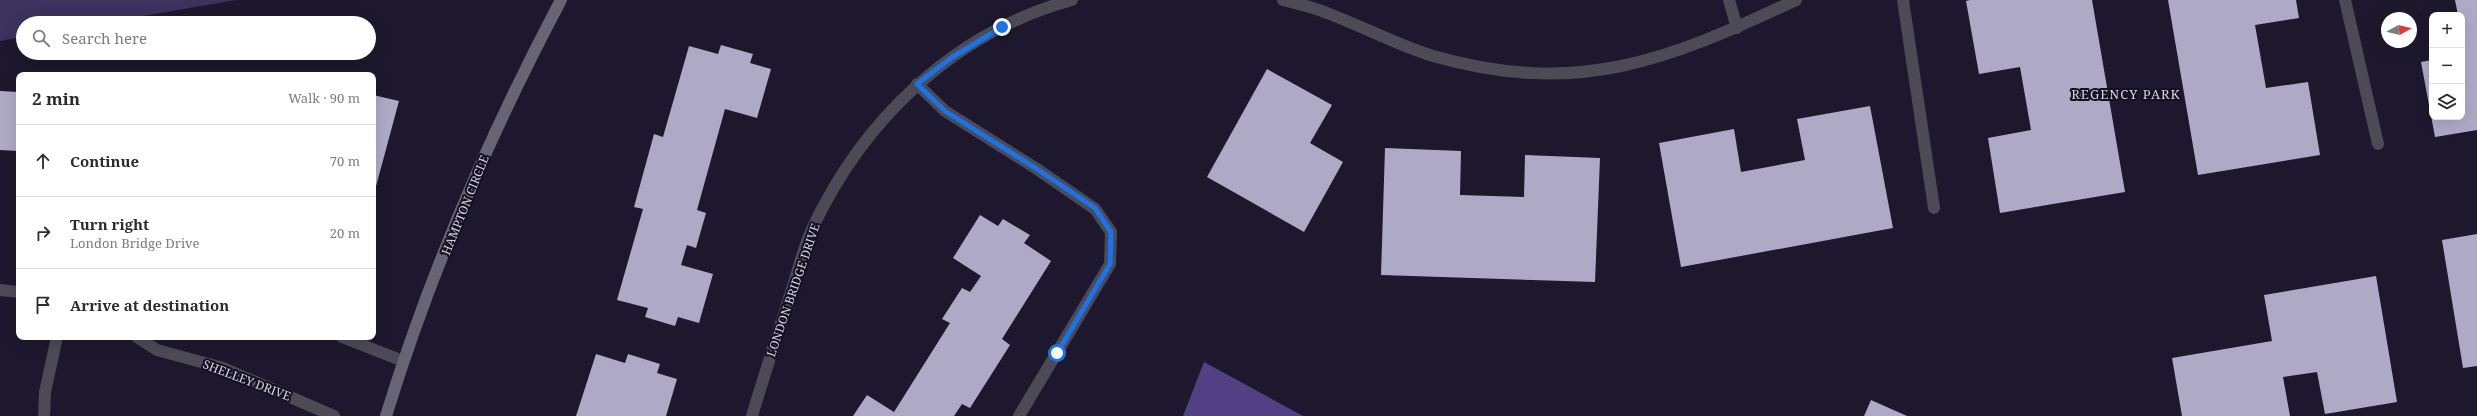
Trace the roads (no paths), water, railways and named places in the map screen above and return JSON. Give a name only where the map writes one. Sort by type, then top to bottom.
[{"type":"street","name":"HAMPTON CIRCLE","points":[[386,416],[403,361],[474,179],[561,0]]},
{"type":"street","name":"LONDON BRIDGE DRIVE","points":[[752,416],[811,230],[836,183],[871,132],[917,84],[978,40],[1014,20],[1055,2],[1072,0]]},
{"type":"street","points":[[1283,0],[1326,12],[1432,56],[1475,67],[1514,73],[1561,74],[1610,70],[1676,53],[1737,28],[1796,0]]},
{"type":"street","points":[[1729,0],[1737,28]]},
{"type":"street","points":[[1903,0],[1934,208]]},
{"type":"street","points":[[2344,0],[2378,144]]},
{"type":"street","points":[[917,84],[945,111],[1037,169],[1095,208],[1111,232],[1110,264],[1019,416]]},
{"type":"street","points":[[0,290],[16,292]]},
{"type":"street","points":[[44,416],[45,392],[56,340]]},
{"type":"street","name":"SHELLEY DRIVE","points":[[142,340],[157,350],[223,368],[334,416]]},
{"type":"street","points":[[350,340],[403,361]]},
{"type":"district","name":"REGENCY PARK","points":[[2126,94]]}]
